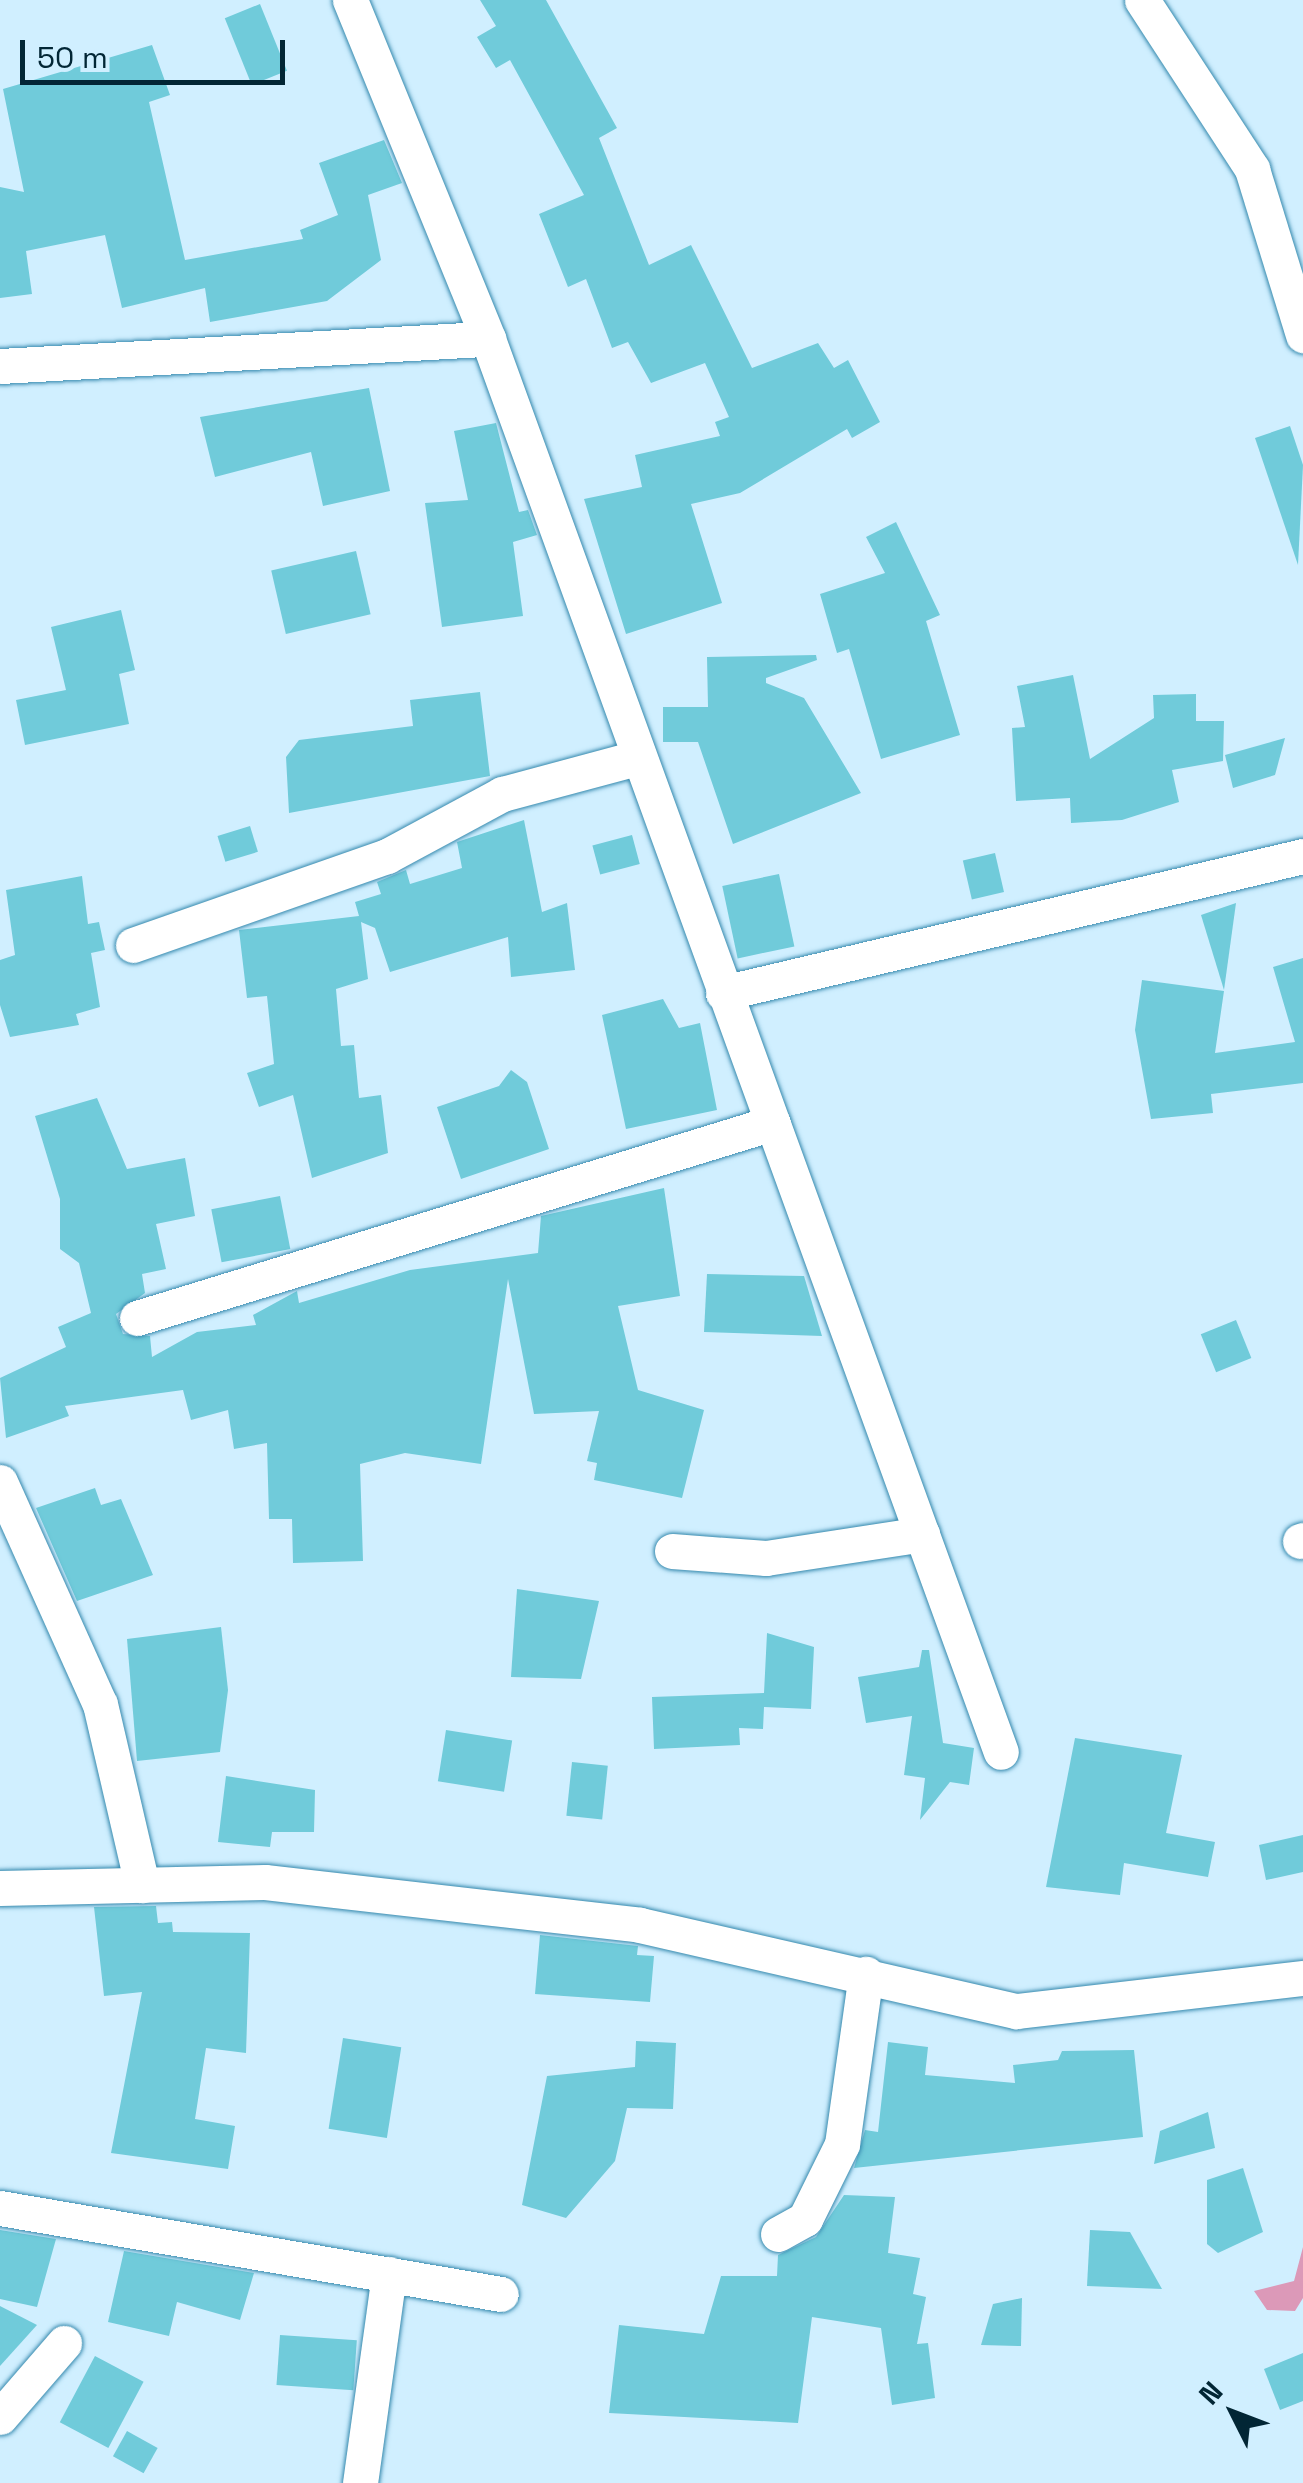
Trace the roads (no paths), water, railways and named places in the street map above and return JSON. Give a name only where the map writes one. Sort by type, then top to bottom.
[{"type":"street","points":[[350,0],[488,339],[636,758],[774,1123],[1001,1752]]},
{"type":"street","points":[[1142,0],[1252,169],[1303,336]]},
{"type":"street","points":[[0,366],[488,339]]},
{"type":"street","points":[[133,945],[387,856],[502,794],[636,758]]},
{"type":"street","points":[[723,993],[1303,856]]},
{"type":"street","points":[[137,1318],[774,1123]]},
{"type":"street","points":[[0,1482],[100,1704],[142,1885]]},
{"type":"street","points":[[672,1551],[766,1558],[922,1534]]},
{"type":"street","points":[[0,1888],[265,1882],[620,1923],[866,1974],[1016,2011],[1303,1978]]},
{"type":"street","points":[[778,2234],[805,2219],[842,2144],[866,1974]]},
{"type":"street","points":[[0,2208],[500,2294]]},
{"type":"street","points":[[360,2483],[389,2274]]},
{"type":"street","points":[[0,2418],[64,2343]]}]
